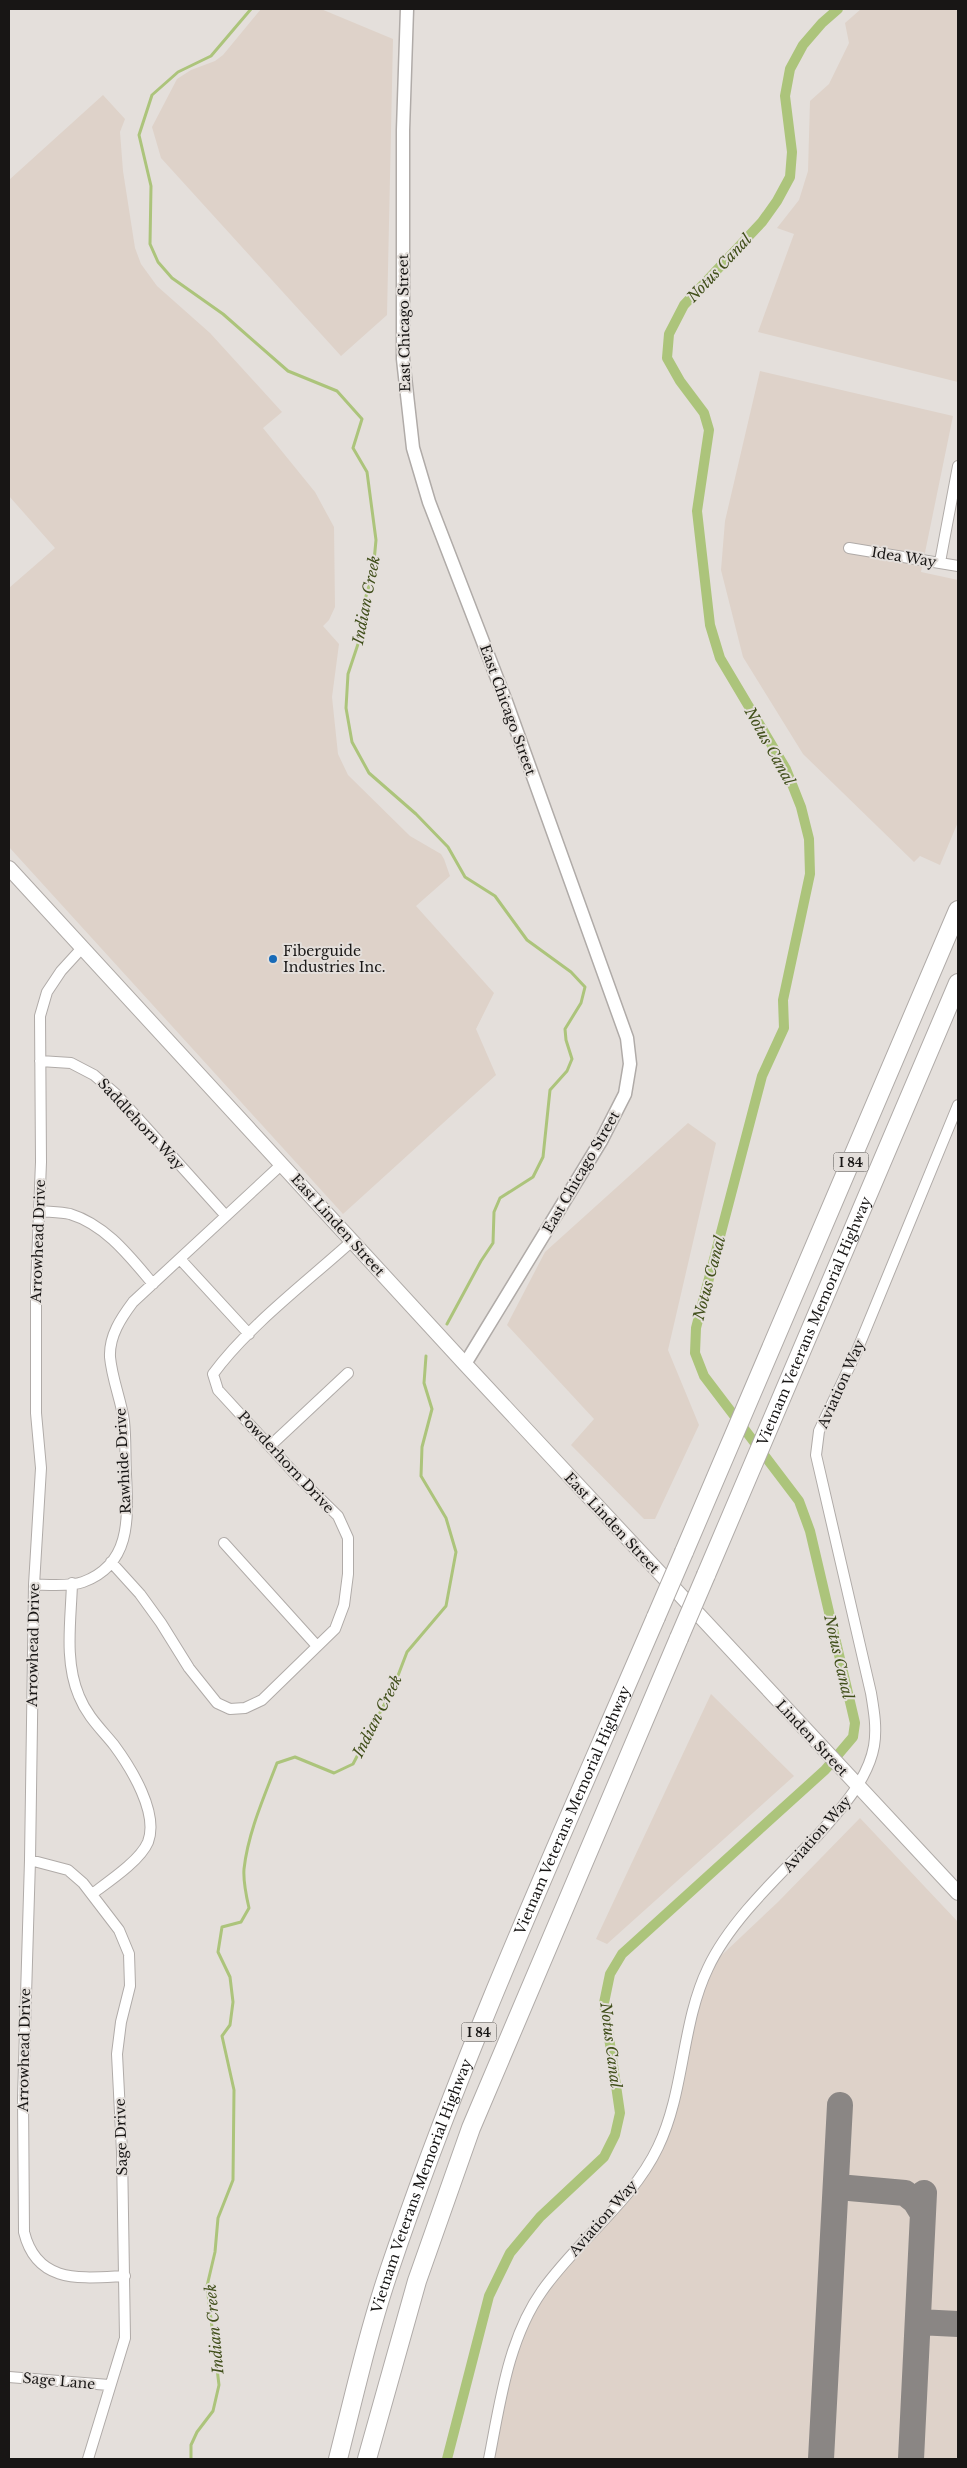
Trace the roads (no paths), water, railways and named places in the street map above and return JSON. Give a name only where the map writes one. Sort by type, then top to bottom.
[{"type":"highway","name":"Vietnam Veterans Memorial Highway","points":[[338,2459],[361,2365],[388,2274],[433,2145],[509,1958],[958,910]]},
{"type":"highway","name":"Vietnam Veterans Memorial Highway","points":[[368,2459],[417,2281],[471,2128],[958,983]]},
{"type":"main road","name":"East Linden Street","points":[[9,868],[464,1364],[667,1582]]},
{"type":"main road","name":"Linden Street","points":[[667,1582],[958,1893]]},
{"type":"street","name":"East Chicago Street","points":[[407,9],[403,130],[402,360],[412,448],[428,502],[507,704],[625,1030],[630,1064],[625,1094],[601,1141],[464,1364]]},
{"type":"street","points":[[940,562],[958,466]]},
{"type":"street","name":"Idea Way","points":[[849,548],[958,566]]},
{"type":"street","name":"Arrowhead Drive","points":[[82,948],[61,971],[47,992],[40,1016],[41,1162],[36,1288],[36,1414],[41,1468],[34,1585],[30,1860],[23,2089],[24,2232],[27,2245],[38,2259],[58,2275],[84,2278],[125,2276]]},
{"type":"street","name":"Saddlehorn Way","points":[[40,1061],[71,1062],[94,1074],[117,1095],[226,1216]]},
{"type":"street","name":"Aviation Way","points":[[489,2459],[507,2370],[527,2317],[540,2293],[581,2242],[622,2201],[658,2147],[669,2118],[695,2005],[708,1968],[724,1941],[751,1908],[849,1800],[874,1748],[876,1730],[874,1713],[816,1455],[819,1431],[856,1353],[958,1105]]},
{"type":"street","name":"Rawhide Drive","points":[[34,1585],[82,1583],[101,1573],[111,1562],[125,1536],[127,1512],[124,1421],[110,1356],[113,1336],[120,1319],[133,1302],[282,1164]]},
{"type":"street","points":[[39,1211],[69,1214],[93,1224],[118,1245],[153,1284]]},
{"type":"street","name":"Powderhorn Drive","points":[[111,1562],[140,1594],[189,1668],[218,1703],[230,1709],[245,1708],[262,1700],[334,1629],[344,1605],[348,1574],[348,1538],[338,1516],[296,1475],[271,1445],[218,1390],[213,1374],[226,1357],[249,1334],[352,1241]]},
{"type":"street","points":[[180,1259],[249,1334]]},
{"type":"street","points":[[271,1445],[348,1373]]},
{"type":"street","points":[[224,1543],[317,1646]]},
{"type":"street","points":[[72,1583],[70,1664],[78,1696],[91,1720],[132,1772],[144,1799],[150,1823],[148,1843],[136,1858],[92,1894]]},
{"type":"street","name":"Sage Drive","points":[[30,1860],[68,1870],[84,1883],[119,1930],[129,1954],[130,1986],[121,2022],[117,2054],[125,2276],[125,2338],[109,2385],[88,2459]]},
{"type":"street","name":"Sage Lane","points":[[9,2377],[109,2385]]},
{"type":"waterway","name":"Indian Creek","points":[[251,9],[211,56],[178,72],[152,95],[139,135],[151,186],[150,244],[158,262],[172,278],[223,314],[288,371],[337,391],[362,419],[353,448],[367,472],[376,540],[373,572],[364,603],[363,629],[348,674],[346,708],[352,742],[369,773],[416,814],[448,847],[465,877],[495,896],[527,940],[571,972],[585,987],[581,1003],[565,1029],[566,1040],[572,1059],[567,1071],[550,1090],[543,1157],[533,1177],[500,1198],[494,1212],[493,1243],[481,1261],[447,1324]]},
{"type":"waterway","name":"Notus Canal","points":[[447,2459],[489,2296],[510,2253],[540,2217],[604,2157],[615,2135],[620,2113],[604,2003],[610,1974],[622,1954],[825,1770],[853,1737],[855,1723],[810,1531],[799,1501],[704,1376],[695,1353],[696,1328],[762,1076],[784,1028],[783,1000],[810,874],[809,839],[801,807],[786,769],[720,658],[710,625],[697,511],[709,430],[704,413],[680,381],[667,358],[669,334],[684,305],[762,222],[777,201],[790,177],[792,152],[785,96],[790,69],[803,45],[822,23],[838,9]]},
{"type":"waterway","name":"Indian Creek","points":[[191,2459],[191,2445],[197,2432],[213,2411],[219,2385],[207,2286],[215,2252],[218,2218],[233,2180],[234,2090],[222,2036],[230,2025],[233,2002],[230,1977],[218,1952],[222,1927],[241,1922],[249,1908],[244,1879],[246,1856],[257,1815],[277,1763],[295,1757],[334,1773],[353,1764],[394,1686],[407,1652],[446,1606],[456,1552],[446,1518],[421,1476],[422,1447],[432,1409],[424,1383],[426,1356]]},
{"type":"place","name":"Fiberguide Industries Inc.","points":[[273,959]]}]
